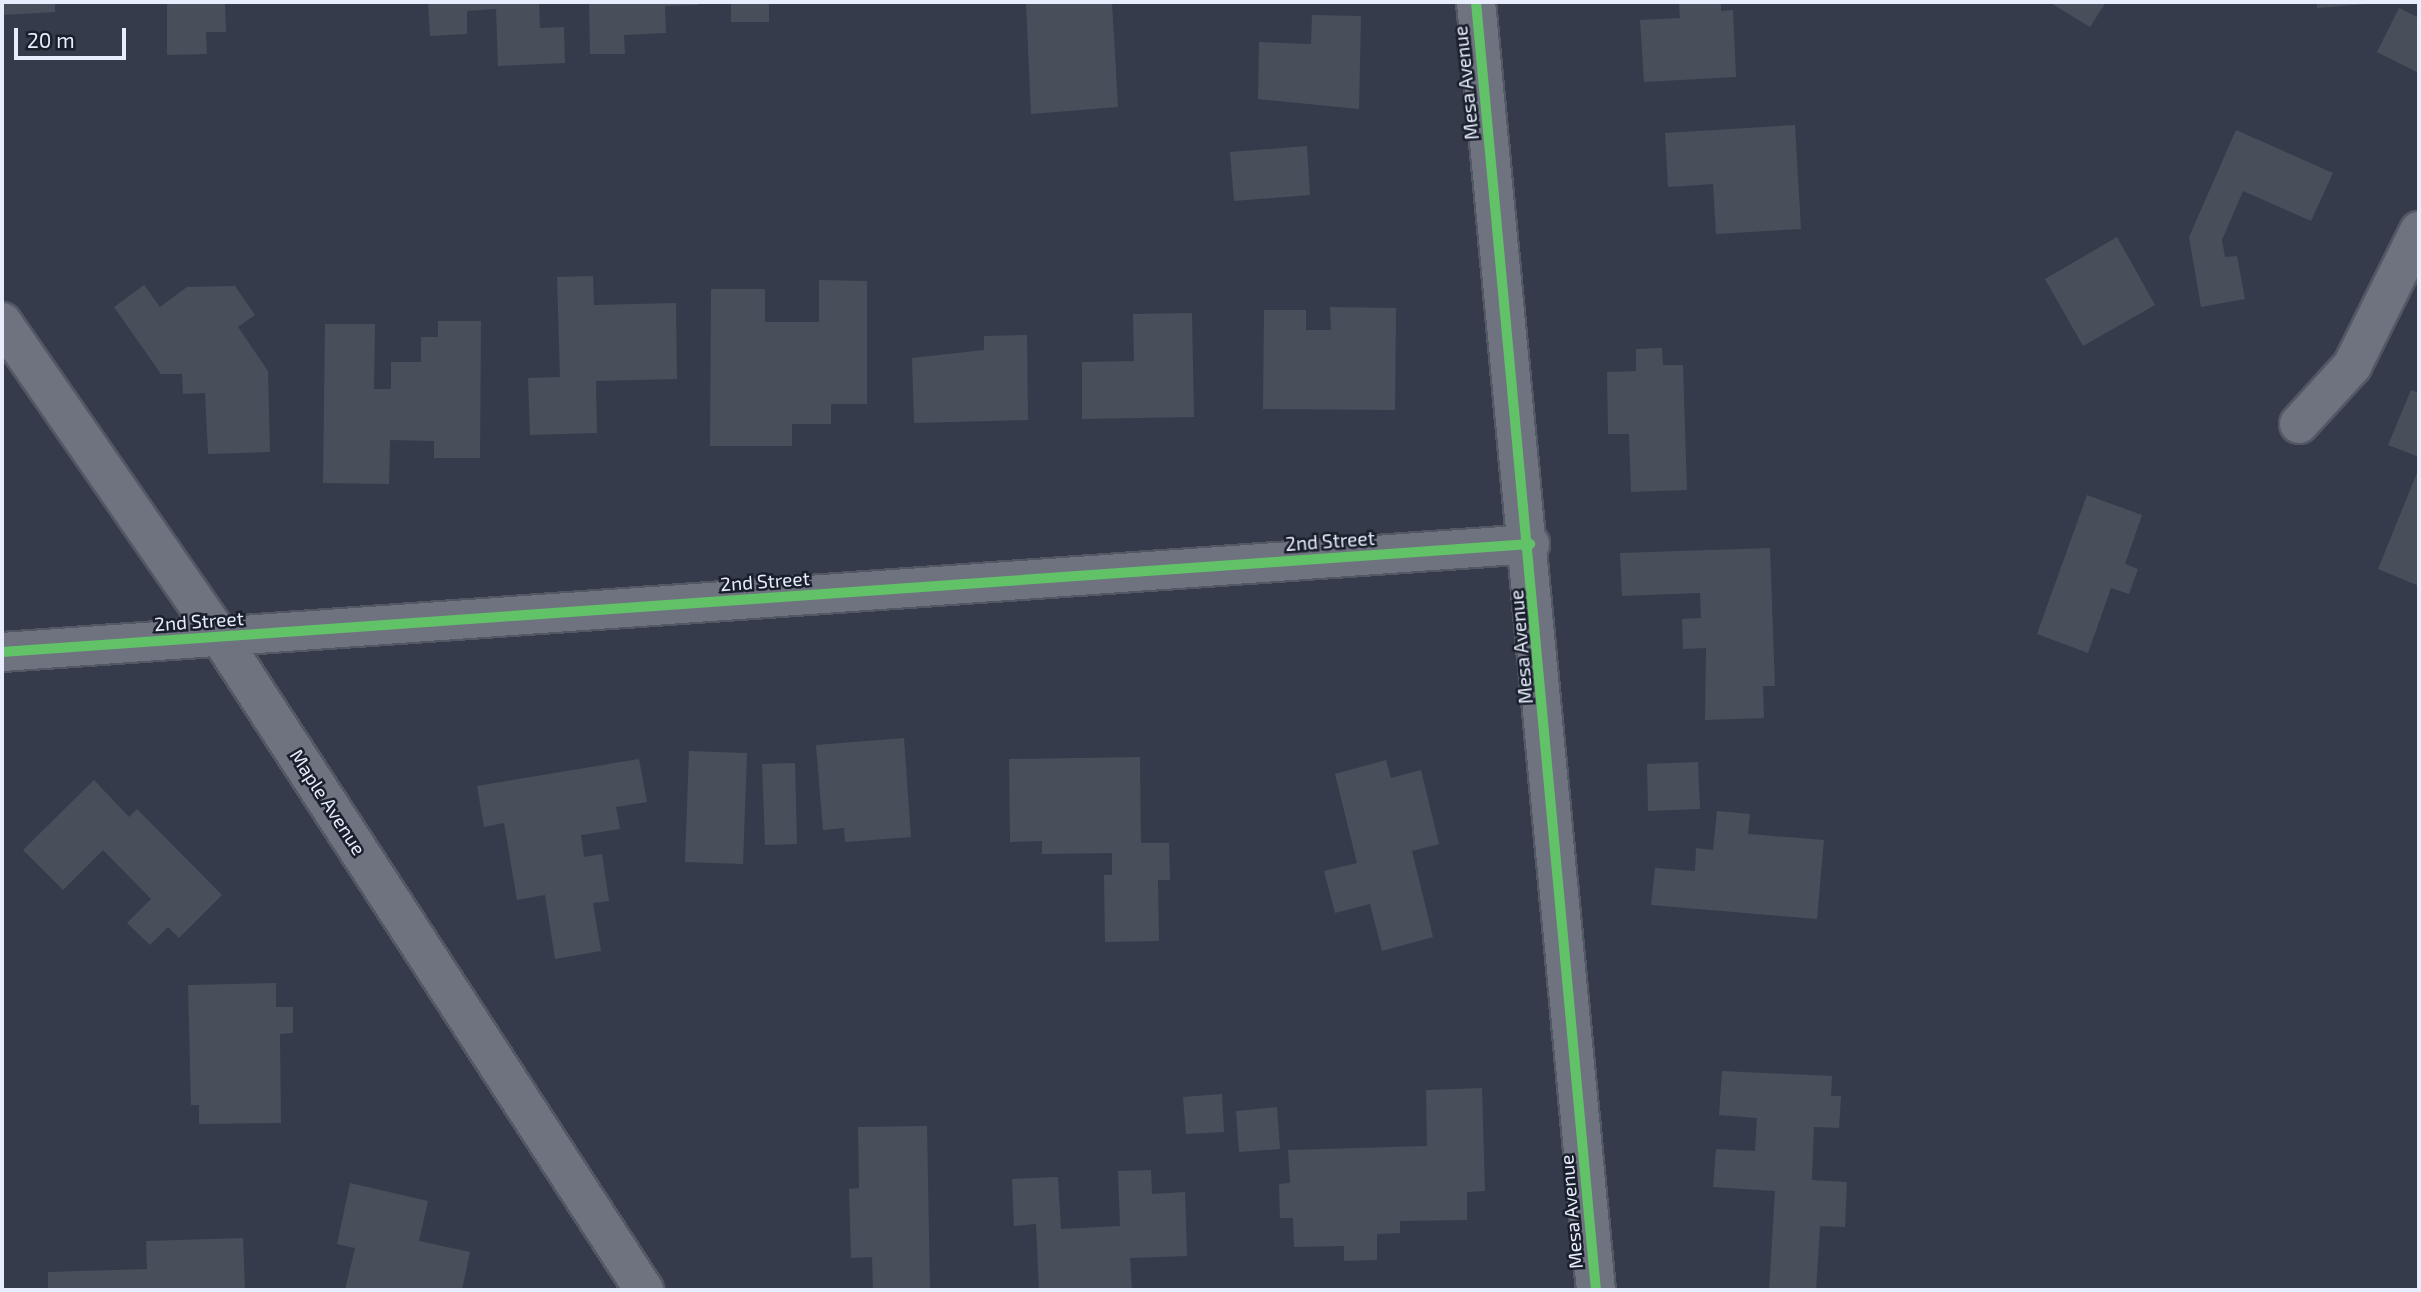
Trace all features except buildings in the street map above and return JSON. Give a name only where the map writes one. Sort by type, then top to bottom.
[{"type":"street","name":"Mesa Avenue","points":[[1476,2],[1530,544],[1596,1290]]},
{"type":"street","points":[[2299,424],[2352,366],[2419,231]]},
{"type":"street","name":"Maple Avenue","points":[[2,321],[220,637],[644,1290]]},
{"type":"street","name":"2nd Street","points":[[2,652],[1530,544]]},
{"type":"cycle path","points":[[1476,2],[1596,1290]]},
{"type":"cycle path","points":[[2,652],[1530,544]]}]
